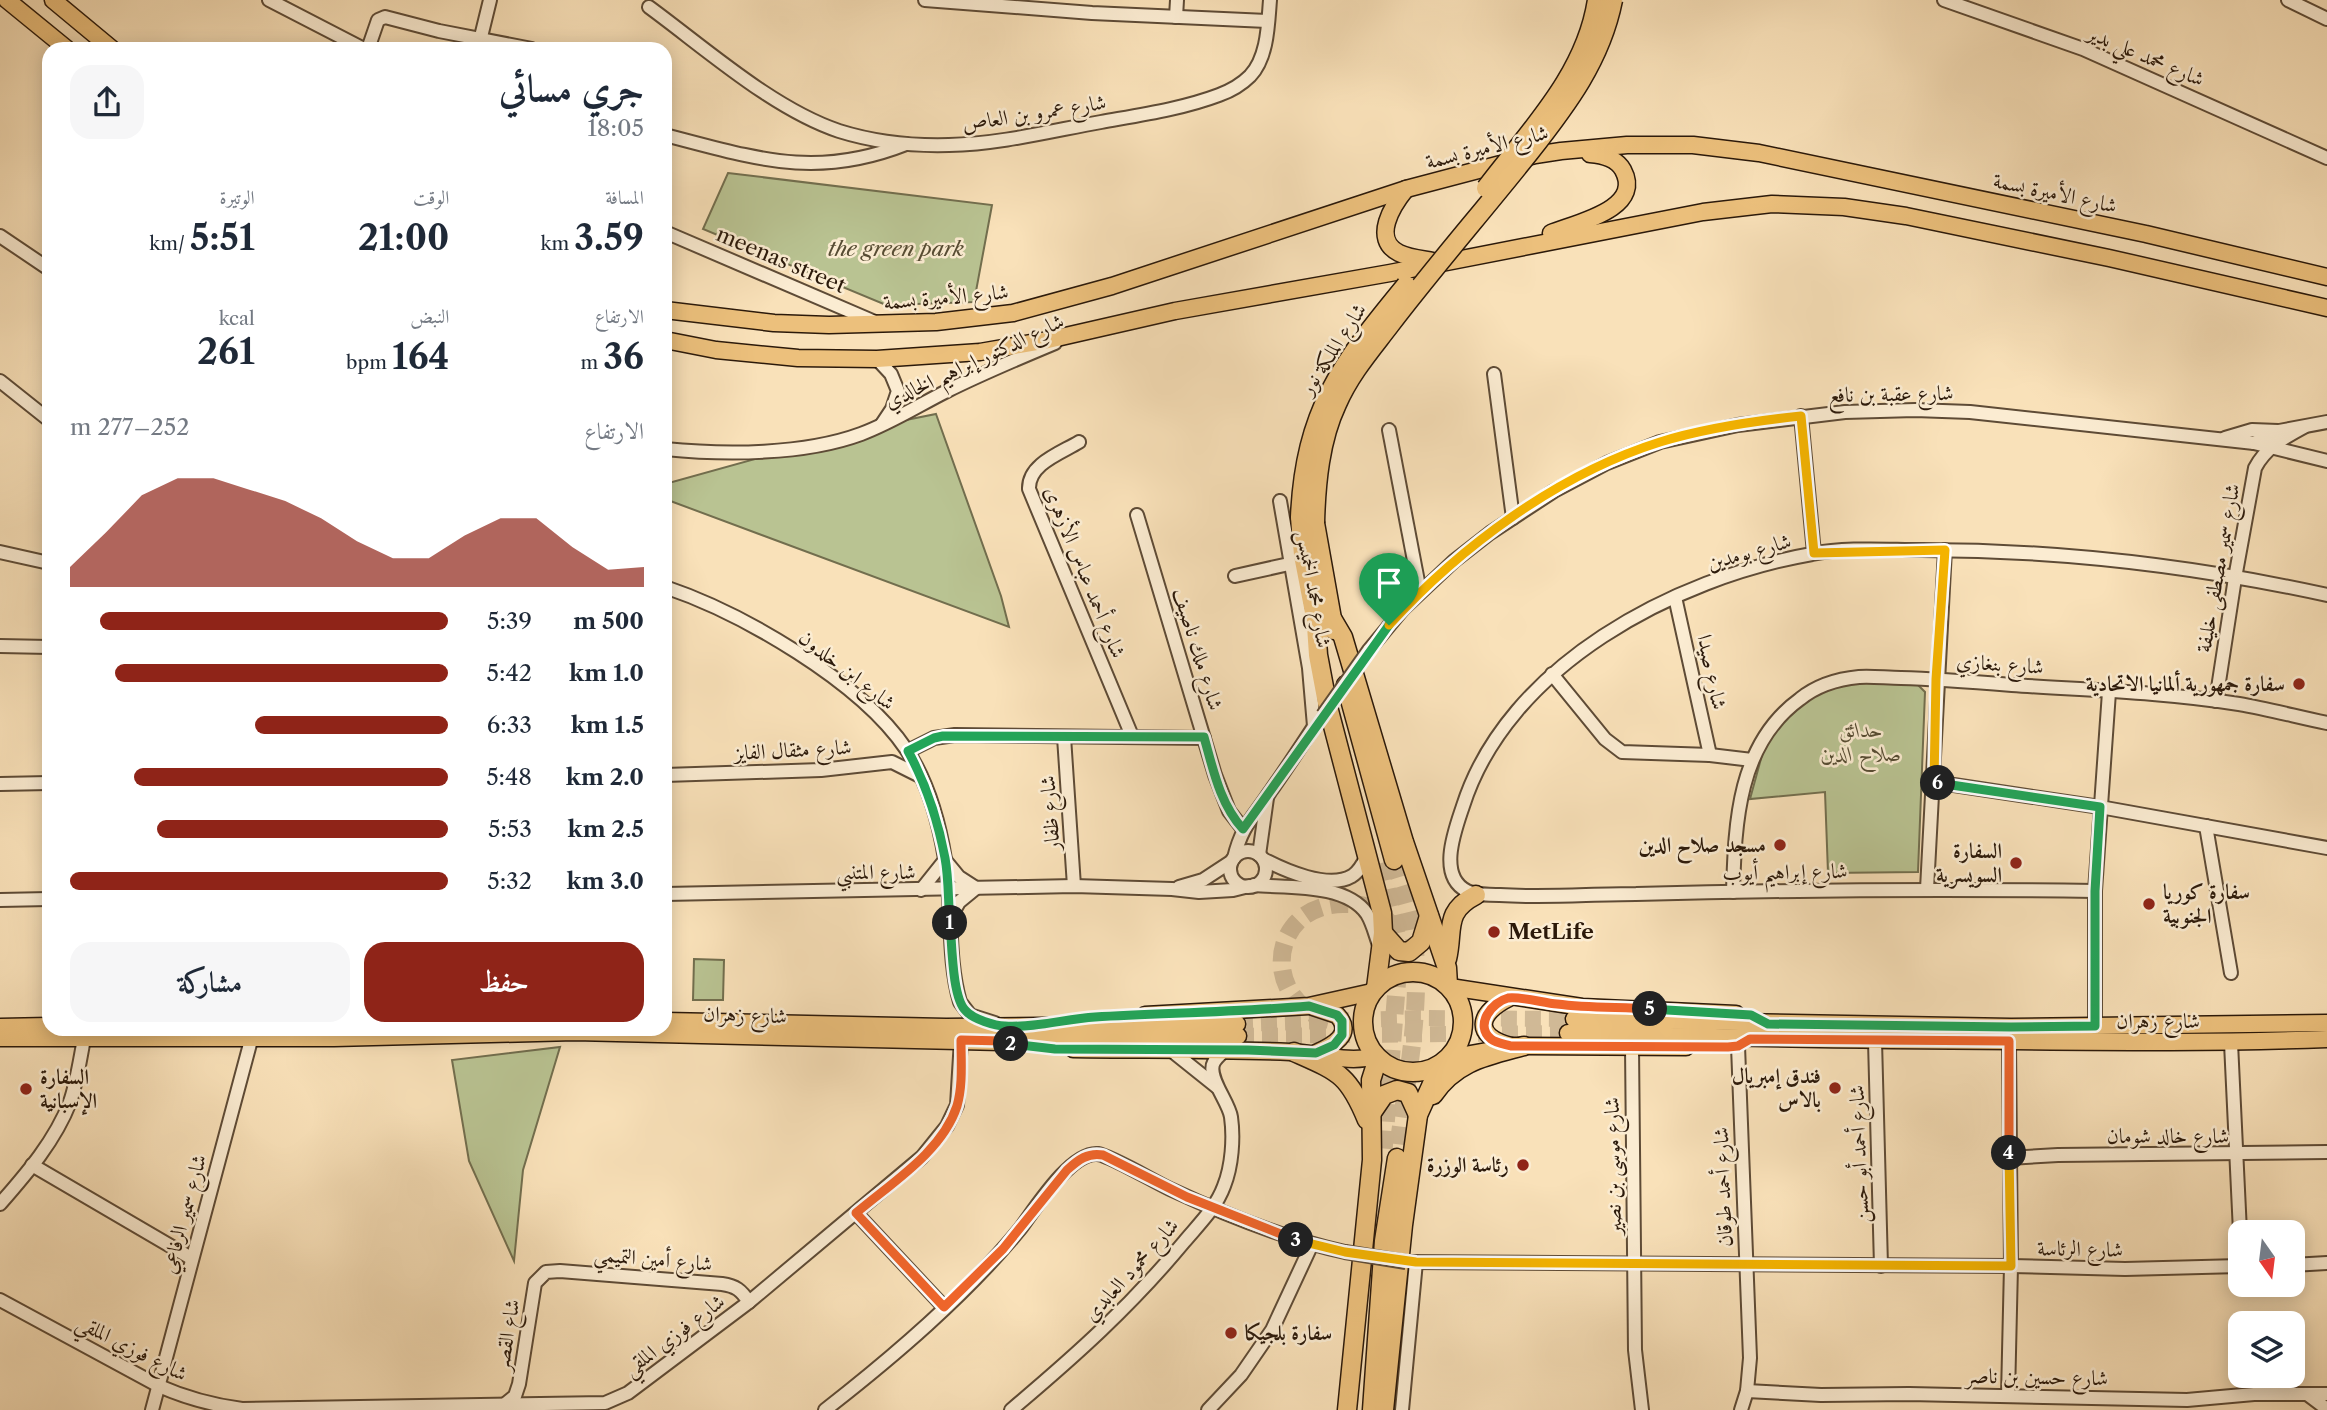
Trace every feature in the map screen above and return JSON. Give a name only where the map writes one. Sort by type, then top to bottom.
[{"type":"highway","name":"شارع الملكة نور","points":[[1381,859],[1361,747],[1324,623],[1303,482],[1310,440],[1332,385],[1368,331],[1455,229],[1553,103],[1577,62],[1597,0]]},
{"type":"highway","name":"شارع الملكة نور","points":[[1308,520],[1325,439],[1336,404],[1347,385],[1409,300],[1566,106],[1595,57],[1613,0]]},
{"type":"highway","points":[[1444,1061],[1415,1072],[1402,1071],[1377,1057],[1366,1041],[1362,1025],[1364,1008],[1374,990],[1383,933],[1380,901],[1381,859],[1327,703],[1318,654],[1324,623],[1343,637],[1404,842],[1446,963],[1449,986]]},
{"type":"highway","points":[[1446,963],[1454,913],[1463,902],[1476,895]]},
{"type":"highway","points":[[1383,933],[1399,951],[1409,952],[1421,942],[1429,916]]},
{"type":"highway","points":[[1374,990],[1388,978],[1403,972],[1427,974],[1449,986],[1459,1000],[1463,1023],[1457,1046],[1444,1061],[1418,1115],[1403,1225],[1384,1410]]},
{"type":"highway","points":[[1415,1136],[1424,1111],[1446,1078],[1474,1060],[1518,1046]]},
{"type":"highway","points":[[1294,1052],[1320,1063],[1347,1081],[1372,1122]]},
{"type":"highway","points":[[1347,1410],[1369,1189],[1371,1080],[1377,1057]]},
{"type":"highway","points":[[1372,1122],[1384,1095],[1397,1090],[1408,1093],[1418,1115]]},
{"type":"highway","points":[[1357,1410],[1390,1157],[1372,1410]]},
{"type":"main road","points":[[7,0],[58,42]]},
{"type":"main road","points":[[53,0],[104,42]]},
{"type":"main road","name":"شارع الأميرة بسمة","points":[[672,311],[774,324],[882,324],[975,318],[1035,309],[1183,264],[1406,189],[1561,151],[1628,145],[1680,145],[1759,153],[2147,234],[2327,276]]},
{"type":"main road","points":[[1506,249],[1610,210],[1623,198],[1626,179],[1620,165],[1599,155],[1561,151]]},
{"type":"main road","points":[[1406,189],[1387,221],[1386,234],[1389,244],[1398,253],[1438,262]]},
{"type":"main road","points":[[672,341],[759,355],[877,359],[981,352],[1175,311],[1390,273],[1703,212],[1772,205],[1832,206],[1906,216],[2109,258],[2327,308]]},
{"type":"main road","points":[[1449,986],[1509,998],[1582,1007],[1751,1015],[1768,1024]]},
{"type":"main road","points":[[1039,1026],[1095,1017],[1309,1006],[1374,990]]},
{"type":"main road","points":[[1509,998],[1492,1008],[1485,1017],[1485,1033],[1493,1040],[1518,1046]]},
{"type":"main road","points":[[1309,1006],[1337,1015],[1344,1026],[1339,1040],[1316,1053]]},
{"type":"main road","name":"شارع زهران","points":[[672,1021],[1002,1034],[1238,1030],[1039,1026],[1002,1034],[961,1040],[672,1034]]},
{"type":"main road","name":"شارع زهران","points":[[2327,1023],[2011,1027],[1768,1024],[1571,1026],[1744,1042],[2231,1042],[2327,1039]]},
{"type":"main road","points":[[0,1027],[42,1026]]},
{"type":"main road","points":[[1002,1034],[1035,1048],[1225,1050],[1316,1053],[1363,1059],[1377,1057]]},
{"type":"main road","name":"شارع زهران","points":[[0,1038],[168,1036]]},
{"type":"main road","points":[[1444,1061],[1518,1046],[1632,1047],[1744,1042]]},
{"type":"street","points":[[270,0],[352,42]]},
{"type":"street","points":[[480,42],[490,0]]},
{"type":"street","points":[[925,0],[1092,13],[1268,21]]},
{"type":"street","points":[[1176,17],[1177,0]]},
{"type":"street","name":"شارع عمرو بن العاص","points":[[649,7],[736,72],[814,120],[850,134],[906,144],[947,145],[996,141],[1152,112],[1219,96],[1242,83],[1257,66],[1263,49],[1270,0]]},
{"type":"street","name":"شارع محمد علي بدير","points":[[1944,0],[2083,49],[2327,158]]},
{"type":"street","points":[[2288,0],[2327,19]]},
{"type":"street","points":[[369,42],[378,20],[385,17],[477,42]]},
{"type":"street","points":[[672,137],[768,159],[807,165],[866,158],[906,144]]},
{"type":"street","name":"meenas street","points":[[672,235],[882,324]]},
{"type":"street","points":[[0,236],[42,264]]},
{"type":"street","name":"شارع الدكتور إبراهيم الخالدي","points":[[672,450],[710,453],[772,450],[850,437],[882,424],[954,387],[1082,332]]},
{"type":"street","name":"شارع الدكتور إبراهيم الخالدي","points":[[877,359],[891,374],[898,391],[882,424]]},
{"type":"street","points":[[1494,374],[1513,518]]},
{"type":"street","points":[[0,381],[42,414]]},
{"type":"street","name":"شارع عقبة بن نافع","points":[[1233,859],[1243,829],[1314,726],[1369,650],[1420,592],[1454,561],[1513,518],[1593,470],[1660,442],[1738,425],[1801,416],[1881,410],[1969,412],[2254,443],[2327,461]]},
{"type":"street","points":[[1801,416],[1814,553]]},
{"type":"street","points":[[2221,439],[2252,430],[2279,431],[2327,422]]},
{"type":"street","points":[[2271,446],[2304,426]]},
{"type":"street","points":[[1389,430],[1420,592]]},
{"type":"street","points":[[2254,443],[2279,431]]},
{"type":"street","name":"شارع أحمد عباس الأزهرى","points":[[1079,442],[1037,469],[1029,482],[1029,489],[1132,736]]},
{"type":"street","name":"شارع سمير مصطفى خليفة","points":[[2216,701],[2255,468],[2271,446]]},
{"type":"street","name":"شارع محمد الخميس","points":[[1280,501],[1309,668],[1314,726]]},
{"type":"street","name":"شارع ملك ناصيف","points":[[1137,515],[1224,801],[1234,820],[1243,829]]},
{"type":"street","points":[[1927,889],[1934,782],[1936,679],[1945,550]]},
{"type":"street","name":"شارع بومدين","points":[[1476,895],[1455,883],[1450,871],[1454,844],[1466,794],[1500,733],[1552,674],[1608,631],[1675,597],[1735,574],[1814,553],[1945,550],[2026,552],[2110,560],[2235,578],[2327,595]]},
{"type":"street","points":[[0,552],[42,561]]},
{"type":"street","points":[[1235,576],[1289,564]]},
{"type":"street","name":"شارع ابن خلدون","points":[[672,589],[732,616],[802,656],[875,712],[908,751],[933,810],[945,860],[956,981],[961,1006],[1002,1034]]},
{"type":"street","name":"شارع صيدا","points":[[1675,597],[1710,755]]},
{"type":"street","points":[[0,646],[42,647]]},
{"type":"street","points":[[1552,674],[1605,739],[1622,752],[1710,755],[1752,760]]},
{"type":"street","name":"شارع بنغازي","points":[[1733,892],[1737,817],[1752,760],[1777,719],[1800,698],[1837,681],[1861,677],[1936,679],[2216,701],[2327,723]]},
{"type":"street","points":[[2095,1026],[2095,891],[2109,692]]},
{"type":"street","points":[[908,751],[943,736],[1204,737]]},
{"type":"street","name":"شارع ظفار","points":[[1064,737],[1074,887]]},
{"type":"street","name":"شارع مثقال الفايز","points":[[672,775],[821,770],[892,762],[920,776]]},
{"type":"street","points":[[1934,782],[2100,807],[2327,848]]},
{"type":"street","points":[[0,784],[42,783]]},
{"type":"street","name":"شارع عقبة بن نافع","points":[[1261,857],[1267,797]]},
{"type":"street","points":[[2206,826],[2231,973]]},
{"type":"street","points":[[1261,857],[1265,864],[1265,874],[1251,886],[1235,881],[1230,871],[1233,859],[1245,851],[1261,857],[1294,873],[1337,881],[1351,877],[1381,859]]},
{"type":"street","name":"شارع المتنبي","points":[[1172,889],[1203,880],[1233,859]]},
{"type":"street","points":[[921,890],[945,860],[959,877],[976,888],[959,902],[950,919]]},
{"type":"street","name":"شارع المتنبي","points":[[672,894],[1074,887],[1172,889],[1190,892],[1251,886],[1328,891],[1346,896],[1366,912],[1381,951]]},
{"type":"street","name":"شارع إبراهيم أيوب","points":[[1476,895],[1927,889],[2095,891]]},
{"type":"street","points":[[0,900],[42,899]]},
{"type":"street","name":"شارع سمير الرفاعي","points":[[152,1410],[252,1036]]},
{"type":"street","points":[[0,1204],[32,1165],[64,1115],[71,1098],[84,1039]]},
{"type":"street","name":"شارع فوزي الملقي","points":[[0,1300],[159,1386],[183,1397],[216,1405],[242,1409],[504,1405],[593,1407],[617,1400],[628,1393],[749,1302],[922,1157],[947,1126],[960,1093],[961,1040]]},
{"type":"street","name":"شارع أحمد أبو حسن","points":[[1875,1041],[1881,1266]]},
{"type":"street","points":[[2008,1396],[2011,1266],[2009,1041]]},
{"type":"street","name":"شارع أحمد طوقان","points":[[1741,1410],[1750,1358],[1745,1266],[1744,1042]]},
{"type":"street","points":[[2231,1042],[2239,1220]]},
{"type":"street","name":"شارع موسى بن نصير","points":[[1632,1047],[1636,1371],[1642,1410]]},
{"type":"street","name":"شارع محمود العابدي","points":[[1011,1410],[1076,1356],[1116,1318],[1154,1279],[1214,1208],[1225,1185],[1231,1144],[1231,1117],[1218,1088],[1213,1064],[1225,1050]]},
{"type":"street","name":"شارع محمود العابدي","points":[[1172,1051],[1218,1088]]},
{"type":"street","name":"شارع خالد شومان","points":[[2009,1158],[2059,1155],[2327,1153]]},
{"type":"street","name":"شارع الرئاسة","points":[[825,1410],[906,1344],[944,1307],[1003,1249],[1067,1170],[1085,1156],[1103,1155],[1214,1208],[1311,1244],[1411,1262],[2125,1269],[2228,1266]]},
{"type":"street","points":[[32,1165],[191,1258]]},
{"type":"street","points":[[856,1213],[944,1307]]},
{"type":"street","points":[[1208,1410],[1241,1375],[1272,1330],[1311,1244]]},
{"type":"street","points":[[1402,1410],[1411,1262]]},
{"type":"street","points":[[2305,1264],[2327,1263]]},
{"type":"street","name":"شارع أمين التميمي","points":[[546,1272],[560,1270],[722,1284],[742,1291],[749,1302]]},
{"type":"street","name":"شاع القصر","points":[[504,1405],[514,1396],[519,1384],[535,1283],[546,1272]]},
{"type":"street","name":"شارع حسين بن ناصر","points":[[1746,1391],[1821,1395],[2008,1396],[2187,1405],[2254,1394],[2327,1394]]},
{"type":"street","points":[[2307,1394],[2327,1409]]},
{"type":"green space","name":"the green park","points":[[728,173],[992,205],[974,302],[886,305],[703,229]]},
{"type":"green space","points":[[936,414],[1001,596],[1009,627],[672,502],[672,482],[866,428]]},
{"type":"green space","name":"حدائق صلاح الدين","points":[[1857,680],[1917,684],[1925,692],[1918,872],[1828,873],[1825,792],[1750,799],[1762,755],[1771,737],[1789,715],[1819,691]]},
{"type":"green space","points":[[694,959],[724,960],[723,1000],[693,1000]]},
{"type":"green space","points":[[560,1047],[523,1170],[514,1261],[469,1161],[452,1060]]},
{"type":"tunnel","points":[[1394,860],[1411,919],[1416,966],[1412,1048],[1397,1158]]},
{"type":"tunnel","points":[[1381,863],[1397,936],[1399,958],[1383,1157]]},
{"type":"tunnel","points":[[1329,1020],[1307,1010],[1292,994],[1283,975],[1282,955],[1287,936],[1299,920],[1318,908],[1343,904],[1370,908],[1381,914],[1390,924]]},
{"type":"tunnel","points":[[1237,1024],[1417,1018],[1574,1019]]},
{"type":"tunnel","points":[[1238,1036],[1568,1033]]},
{"type":"place","name":"سفارة جمهورية ألمانيا الاتحادية","points":[[2299,684]]},
{"type":"place","name":"مسجد صلاح الدين","points":[[1780,845]]},
{"type":"place","name":"السفارة السويسرية","points":[[2016,863]]},
{"type":"place","name":"سفارة كوريا الجنوبية","points":[[2149,904]]},
{"type":"place","name":"MetLife","points":[[1494,932]]},
{"type":"place","name":"فندق إمبريال بالاس","points":[[1835,1088]]},
{"type":"place","name":"السفارة الإسبانية","points":[[26,1089]]},
{"type":"place","name":"رئاسة الوزرة","points":[[1523,1165]]},
{"type":"place","name":"سفارة بلجيكا","points":[[1231,1333]]},
{"type":"route","points":[[1801,416],[1814,553],[1945,550],[1936,679],[1934,782],[2100,807],[2093,978],[2095,1026],[1768,1024],[1751,1015],[1711,1011],[1582,1007],[1509,998],[1492,1008],[1485,1017],[1484,1027],[1485,1033],[1493,1040],[1511,1046],[1728,1047],[1738,1046],[1750,1039],[2009,1041],[2011,1266],[1406,1262],[1318,1246],[1266,1229],[1187,1197],[1097,1154],[1085,1156],[1067,1170],[1003,1249],[944,1307],[856,1213],[922,1157],[947,1126],[960,1093],[961,1040],[1002,1041],[1035,1048],[1316,1053],[1334,1045],[1342,1035],[1344,1026],[1340,1017],[1332,1012],[1309,1006],[1095,1017],[1039,1026],[1002,1026],[971,1015],[958,999],[945,860],[939,834],[933,810],[908,751],[934,738],[956,735],[1204,737],[1224,801],[1234,820],[1243,829],[1389,625],[1436,577],[1472,546],[1574,480],[1625,455],[1660,442],[1767,419],[1801,416]]}]
